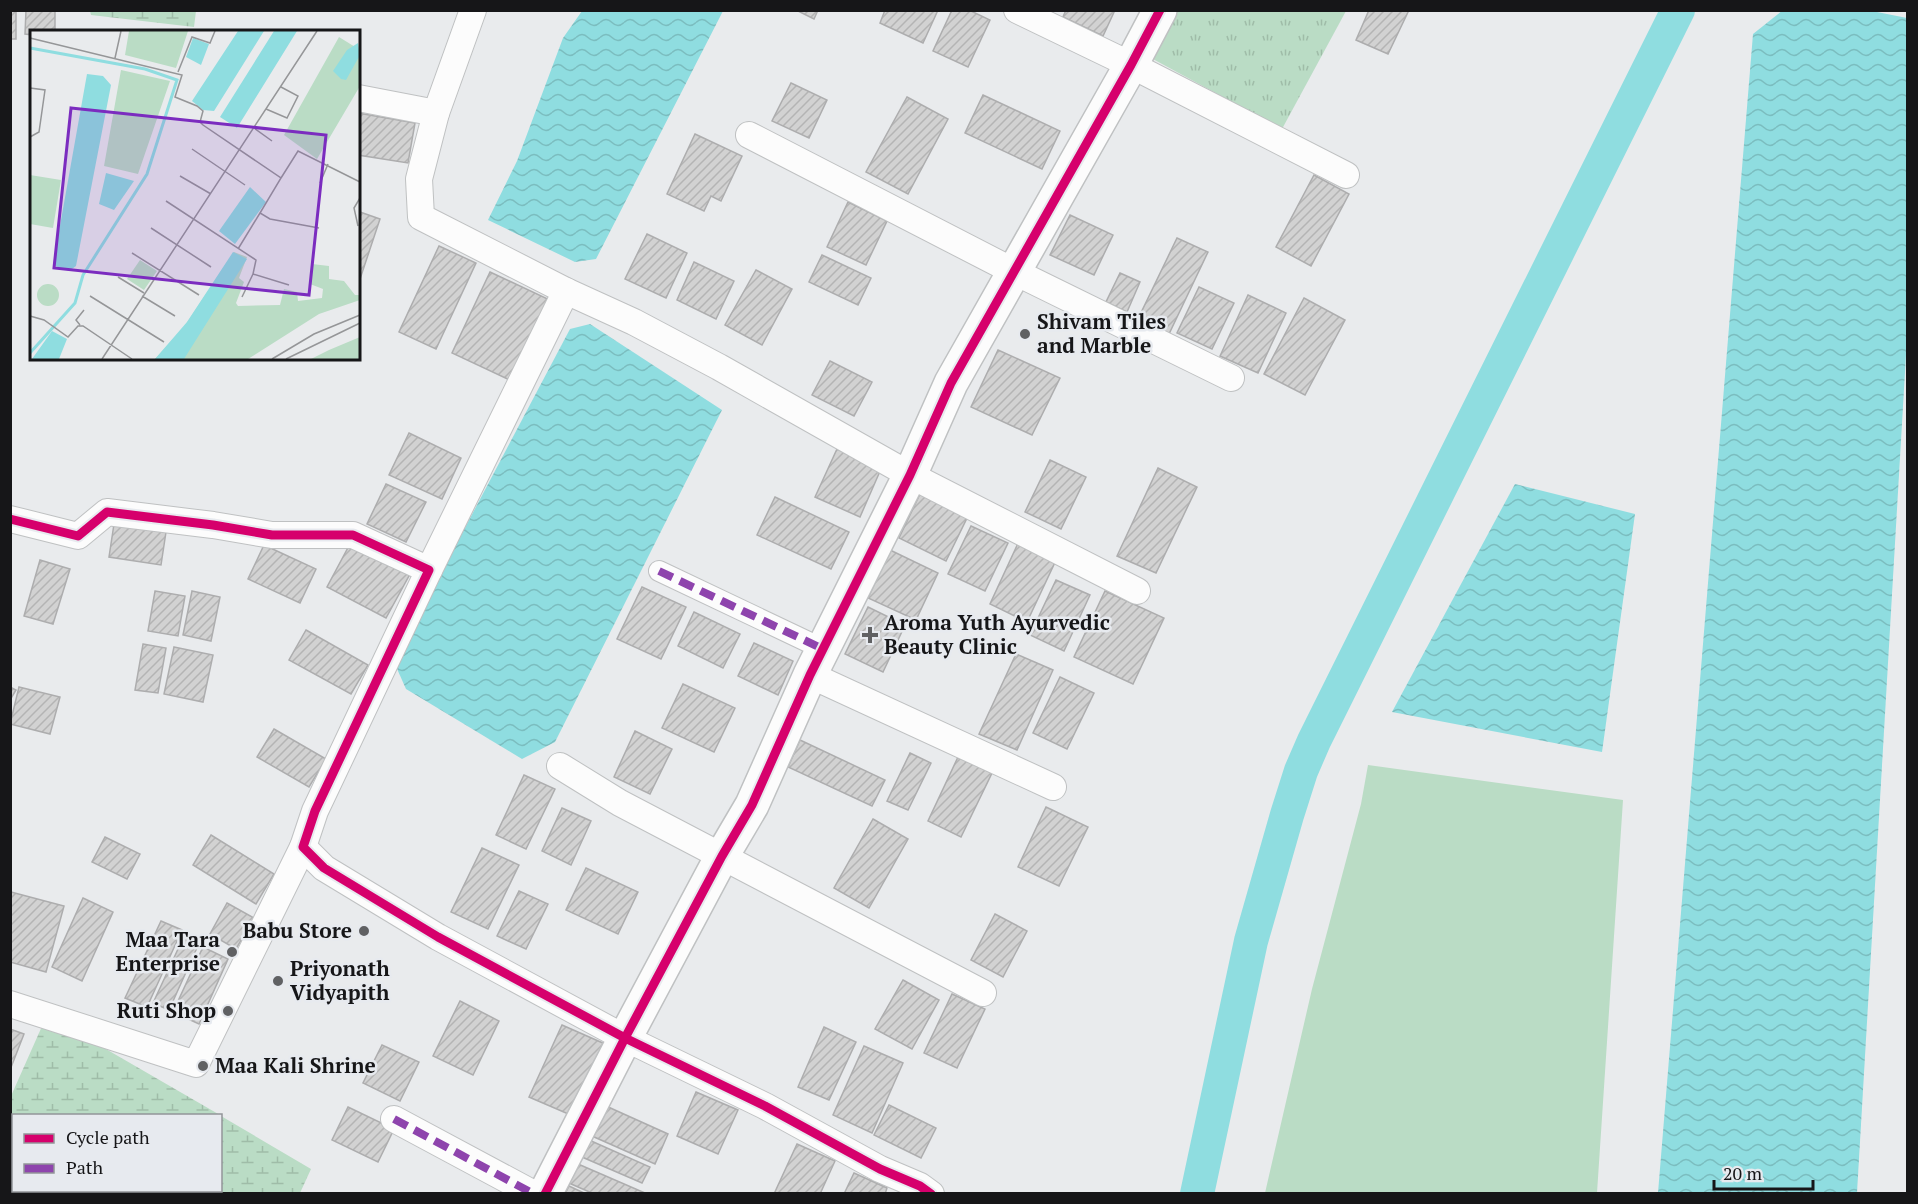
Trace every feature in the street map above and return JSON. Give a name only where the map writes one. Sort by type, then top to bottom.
[{"type":"street","points":[[473,10],[436,113],[419,179],[421,217],[566,291],[634,322],[719,367],[910,475],[1137,591]]},
{"type":"street","points":[[1017,10],[1131,65],[1346,175]]},
{"type":"street","points":[[545,1194],[625,1038],[722,856],[752,805],[816,662],[910,475],[951,383],[1160,10]]},
{"type":"street","points":[[360,98],[436,113]]},
{"type":"street","points":[[749,135],[1013,271],[1231,378]]},
{"type":"street","points":[[10,1004],[196,1064],[303,847],[315,811],[429,570],[566,291]]},
{"type":"street","points":[[10,519],[78,536],[107,512],[272,535],[352,535],[429,570]]},
{"type":"street","points":[[659,571],[816,662],[1053,787]]},
{"type":"street","points":[[560,766],[620,803],[983,993]]},
{"type":"street","points":[[303,847],[324,868],[438,937],[625,1038],[765,1106],[880,1169],[920,1186],[931,1194]]},
{"type":"street","points":[[393,1119],[534,1194]]},
{"type":"green space","points":[[90,10],[196,11],[194,27],[91,15]]},
{"type":"green space","points":[[1176,11],[1346,11],[1282,129],[1151,58]]},
{"type":"green space","points":[[1368,765],[1623,800],[1597,1193],[1265,1193],[1312,989],[1361,804]]},
{"type":"green space","points":[[47,1015],[218,1114],[12,1114],[12,1192],[222,1192],[222,1117],[311,1169],[300,1193],[11,1194],[11,1096]]},
{"type":"water","points":[[1783,10],[1872,11],[1907,18],[1907,338],[1857,1193],[1658,1193],[1753,34]]},
{"type":"water","points":[[582,11],[723,11],[596,259],[575,262],[488,220],[517,161],[563,38]]},
{"type":"water","points":[[590,324],[722,410],[555,742],[522,759],[406,689],[394,662],[570,329]]},
{"type":"water","points":[[1515,484],[1635,514],[1602,752],[1392,712]]},
{"type":"building","points":[[10,10],[16,10],[16,39],[10,39]]},
{"type":"building","points":[[26,10],[55,10],[55,30],[30,30],[30,35],[25,34]]},
{"type":"building","points":[[796,10],[818,10],[814,19]]},
{"type":"building","points":[[885,10],[938,10],[923,43],[880,23]]},
{"type":"building","points":[[952,10],[969,10],[990,20],[968,67],[933,51]]},
{"type":"building","points":[[1066,10],[1115,10],[1103,36],[1063,17]]},
{"type":"building","points":[[1369,10],[1409,10],[1388,54],[1356,40]]},
{"type":"building","points":[[791,83],[827,100],[809,138],[772,121]]},
{"type":"building","points":[[983,95],[1060,131],[1042,169],[965,133]]},
{"type":"building","points":[[907,97],[948,119],[908,194],[866,172]]},
{"type":"building","points":[[360,113],[415,123],[408,163],[360,155]]},
{"type":"building","points":[[695,134],[742,156],[721,201],[711,196],[704,211],[667,194]]},
{"type":"building","points":[[1314,175],[1349,194],[1311,266],[1276,247]]},
{"type":"building","points":[[848,202],[887,221],[866,265],[827,247]]},
{"type":"building","points":[[360,212],[380,219],[360,279]]},
{"type":"building","points":[[1070,215],[1113,235],[1094,275],[1050,255]]},
{"type":"building","points":[[647,234],[687,253],[666,298],[625,279]]},
{"type":"building","points":[[1177,238],[1208,252],[1169,334],[1138,319]]},
{"type":"building","points":[[439,246],[476,263],[436,349],[399,332]]},
{"type":"building","points":[[822,255],[871,278],[858,305],[809,282]]},
{"type":"building","points":[[694,262],[734,281],[716,319],[677,300]]},
{"type":"building","points":[[756,270],[792,289],[762,345],[725,325]]},
{"type":"building","points":[[490,272],[552,301],[514,382],[452,353]]},
{"type":"building","points":[[1120,273],[1140,282],[1127,312],[1106,302]]},
{"type":"building","points":[[1199,287],[1234,303],[1212,349],[1177,333]]},
{"type":"building","points":[[1248,295],[1286,313],[1258,373],[1220,356]]},
{"type":"building","points":[[1304,298],[1345,320],[1305,395],[1264,374]]},
{"type":"building","points":[[998,350],[1060,378],[1032,435],[971,407]]},
{"type":"building","points":[[830,361],[872,382],[854,416],[812,395]]},
{"type":"building","points":[[409,433],[461,458],[442,499],[389,475]]},
{"type":"building","points":[[837,449],[881,469],[860,517],[815,497]]},
{"type":"building","points":[[1050,460],[1086,477],[1061,529],[1025,512]]},
{"type":"building","points":[[1158,468],[1197,487],[1156,573],[1117,556]]},
{"type":"building","points":[[386,484],[426,502],[406,542],[367,524]]},
{"type":"building","points":[[920,494],[968,516],[946,561],[899,538]]},
{"type":"building","points":[[775,497],[849,532],[831,569],[757,535]]},
{"type":"building","points":[[114,524],[166,532],[161,565],[109,557]]},
{"type":"building","points":[[971,526],[1008,543],[985,591],[948,574]]},
{"type":"building","points":[[1019,541],[1057,558],[1027,622],[990,604]]},
{"type":"building","points":[[351,542],[410,574],[386,618],[327,587]]},
{"type":"building","points":[[264,545],[316,569],[300,603],[248,579]]},
{"type":"building","points":[[890,550],[938,573],[916,620],[868,598]]},
{"type":"building","points":[[40,560],[70,569],[53,624],[24,616]]},
{"type":"building","points":[[1056,580],[1090,595],[1064,651],[1030,635]]},
{"type":"building","points":[[642,587],[686,607],[661,659],[617,639]]},
{"type":"building","points":[[155,591],[185,596],[178,636],[148,631]]},
{"type":"building","points":[[192,591],[220,597],[211,641],[183,635]]},
{"type":"building","points":[[1105,591],[1164,618],[1133,684],[1074,657]]},
{"type":"building","points":[[868,607],[905,625],[883,672],[845,654]]},
{"type":"building","points":[[694,612],[740,634],[723,668],[678,646]]},
{"type":"building","points":[[306,630],[368,665],[351,694],[289,660]]},
{"type":"building","points":[[754,643],[793,661],[778,695],[738,676]]},
{"type":"building","points":[[143,644],[166,648],[158,693],[135,690]]},
{"type":"building","points":[[174,647],[213,655],[203,702],[164,694]]},
{"type":"building","points":[[1016,654],[1053,670],[1017,750],[979,734]]},
{"type":"building","points":[[1060,677],[1094,693],[1067,749],[1033,733]]},
{"type":"building","points":[[683,684],[735,708],[714,752],[662,728]]},
{"type":"building","points":[[10,687],[16,690],[10,700]]},
{"type":"building","points":[[19,687],[60,697],[50,734],[10,724]]},
{"type":"building","points":[[274,729],[326,759],[309,787],[257,757]]},
{"type":"building","points":[[635,731],[672,749],[650,794],[614,777]]},
{"type":"building","points":[[800,740],[885,780],[872,806],[788,767]]},
{"type":"building","points":[[910,753],[931,763],[908,810],[887,801]]},
{"type":"building","points":[[958,757],[992,773],[961,837],[928,821]]},
{"type":"building","points":[[524,775],[555,789],[526,849],[496,835]]},
{"type":"building","points":[[1046,807],[1088,827],[1059,886],[1018,867]]},
{"type":"building","points":[[562,808],[591,821],[571,865],[542,851]]},
{"type":"building","points":[[873,819],[908,839],[869,908],[834,888]]},
{"type":"building","points":[[211,835],[274,874],[256,904],[193,865]]},
{"type":"building","points":[[105,837],[140,854],[127,879],[92,862]]},
{"type":"building","points":[[482,848],[519,865],[488,929],[451,912]]},
{"type":"building","points":[[586,868],[638,892],[618,934],[566,910]]},
{"type":"building","points":[[519,891],[548,904],[526,949],[497,936]]},
{"type":"building","points":[[11,892],[64,906],[46,972],[10,962]]},
{"type":"building","points":[[83,898],[113,912],[82,981],[52,967]]},
{"type":"building","points":[[227,903],[254,918],[236,949],[210,934]]},
{"type":"building","points":[[995,914],[1027,931],[1003,977],[971,960]]},
{"type":"building","points":[[161,921],[182,930],[147,1007],[125,998]]},
{"type":"building","points":[[185,934],[200,941],[169,1010],[153,1003]]},
{"type":"building","points":[[203,947],[228,959],[199,1024],[173,1012]]},
{"type":"building","points":[[903,980],[939,1000],[912,1049],[875,1029]]},
{"type":"building","points":[[952,994],[985,1009],[957,1068],[924,1053]]},
{"type":"building","points":[[460,1001],[499,1021],[473,1075],[433,1056]]},
{"type":"building","points":[[562,1025],[605,1044],[573,1116],[529,1097]]},
{"type":"building","points":[[824,1027],[856,1042],[829,1100],[798,1087]]},
{"type":"building","points":[[10,1029],[24,1034],[10,1070]]},
{"type":"building","points":[[382,1045],[419,1062],[400,1101],[363,1083]]},
{"type":"building","points":[[864,1046],[903,1063],[872,1133],[833,1115]]},
{"type":"building","points":[[696,1092],[738,1110],[718,1154],[677,1136]]},
{"type":"building","points":[[889,1105],[936,1128],[921,1158],[874,1135]]},
{"type":"building","points":[[606,1106],[668,1134],[655,1164],[592,1136]]},
{"type":"building","points":[[348,1107],[394,1129],[378,1162],[332,1140]]},
{"type":"building","points":[[589,1140],[650,1167],[642,1183],[582,1157]]},
{"type":"building","points":[[797,1144],[835,1161],[820,1194],[774,1194]]},
{"type":"building","points":[[578,1164],[645,1194],[594,1194],[569,1183]]},
{"type":"building","points":[[854,1173],[887,1188],[885,1194],[844,1194]]},
{"type":"building","points":[[569,1186],[586,1194],[565,1194]]},
{"type":"waterway","points":[[1197,1194],[1251,941],[1301,771],[1678,10]]},
{"type":"marked path","points":[[659,571],[823,649]]},
{"type":"marked path","points":[[394,1119],[534,1194]]},
{"type":"cycle path","points":[[545,1194],[625,1038],[722,856],[752,805],[810,675],[910,475],[951,383],[1160,10]]},
{"type":"cycle path","points":[[10,519],[78,536],[107,512],[272,535],[353,535],[429,570],[315,811],[303,847],[324,868],[438,937],[625,1038],[765,1106],[880,1169],[920,1186],[931,1194]]},
{"type":"place","name":"Shivam Tiles and Marble","points":[[1025,334]]},
{"type":"place","name":"Aroma Yuth Ayurvedic Beauty Clinic","points":[[870,635]]},
{"type":"place","name":"Babu Store","points":[[364,931]]},
{"type":"place","name":"Maa Tara Enterprise","points":[[232,952]]},
{"type":"place","name":"Priyonath Vidyapith","points":[[278,981]]},
{"type":"place","name":"Ruti Shop","points":[[228,1011]]},
{"type":"place","name":"Maa Kali Shrine","points":[[203,1066]]}]
